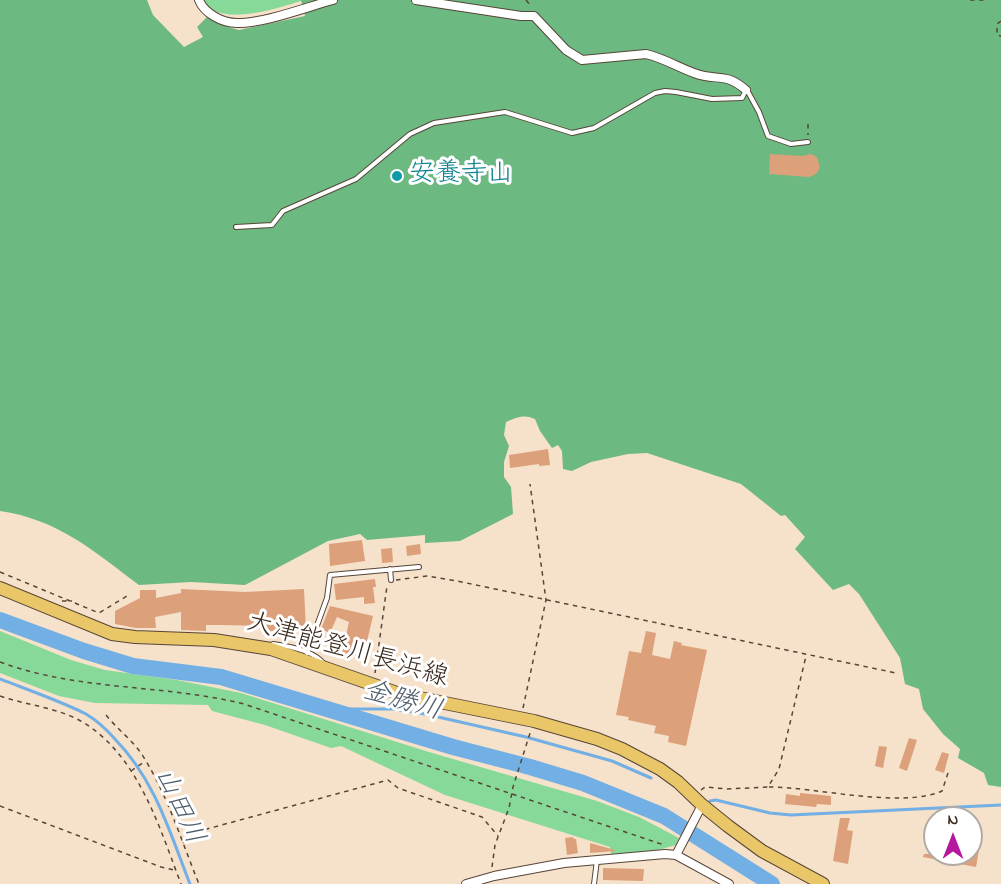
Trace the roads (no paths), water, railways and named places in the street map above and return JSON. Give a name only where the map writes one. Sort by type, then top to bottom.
[{"type":"main road","name":"大津能登川長浜線","points":[[0,588],[112,634],[214,640],[271,649],[400,694],[521,718],[597,739],[660,769],[692,795],[700,807],[762,851],[823,884]]},
{"type":"street","points":[[199,0],[203,9],[209,13],[236,24],[333,0]]},
{"type":"street","points":[[416,0],[534,16],[566,50],[582,60],[646,54],[695,74],[726,77],[736,81],[746,90]]},
{"type":"street","points":[[676,855],[700,807]]},
{"type":"street","points":[[466,884],[564,863],[665,854],[676,855],[729,884]]},
{"type":"lane","points":[[746,90],[759,112],[768,136],[790,144],[808,142]]},
{"type":"lane","points":[[236,228],[272,225],[283,211],[356,179],[410,134],[434,123],[505,112],[572,133],[594,128],[655,93],[665,91],[726,100],[742,98],[746,90]]},
{"type":"lane","points":[[307,653],[327,598],[330,576],[418,567]]},
{"type":"lane","points":[[390,569],[391,580]]},
{"type":"lane","points":[[255,646],[270,643],[307,653],[322,660],[327,669]]},
{"type":"lane","points":[[594,884],[597,860]]},
{"type":"waterway","name":"金勝川","points":[[0,620],[84,651],[133,666],[221,677],[453,747],[583,783],[664,816],[772,884]]},
{"type":"waterway","name":"山田川","points":[[0,679],[86,714],[111,735],[128,754],[151,788],[168,825],[190,884]]},
{"type":"waterway","points":[[331,709],[394,709],[425,714],[526,737],[612,761],[651,778]]},
{"type":"waterway","points":[[710,801],[716,800],[770,813],[791,815],[1001,805]]},
{"type":"place","name":"安養寺山","points":[[397,176]]}]
